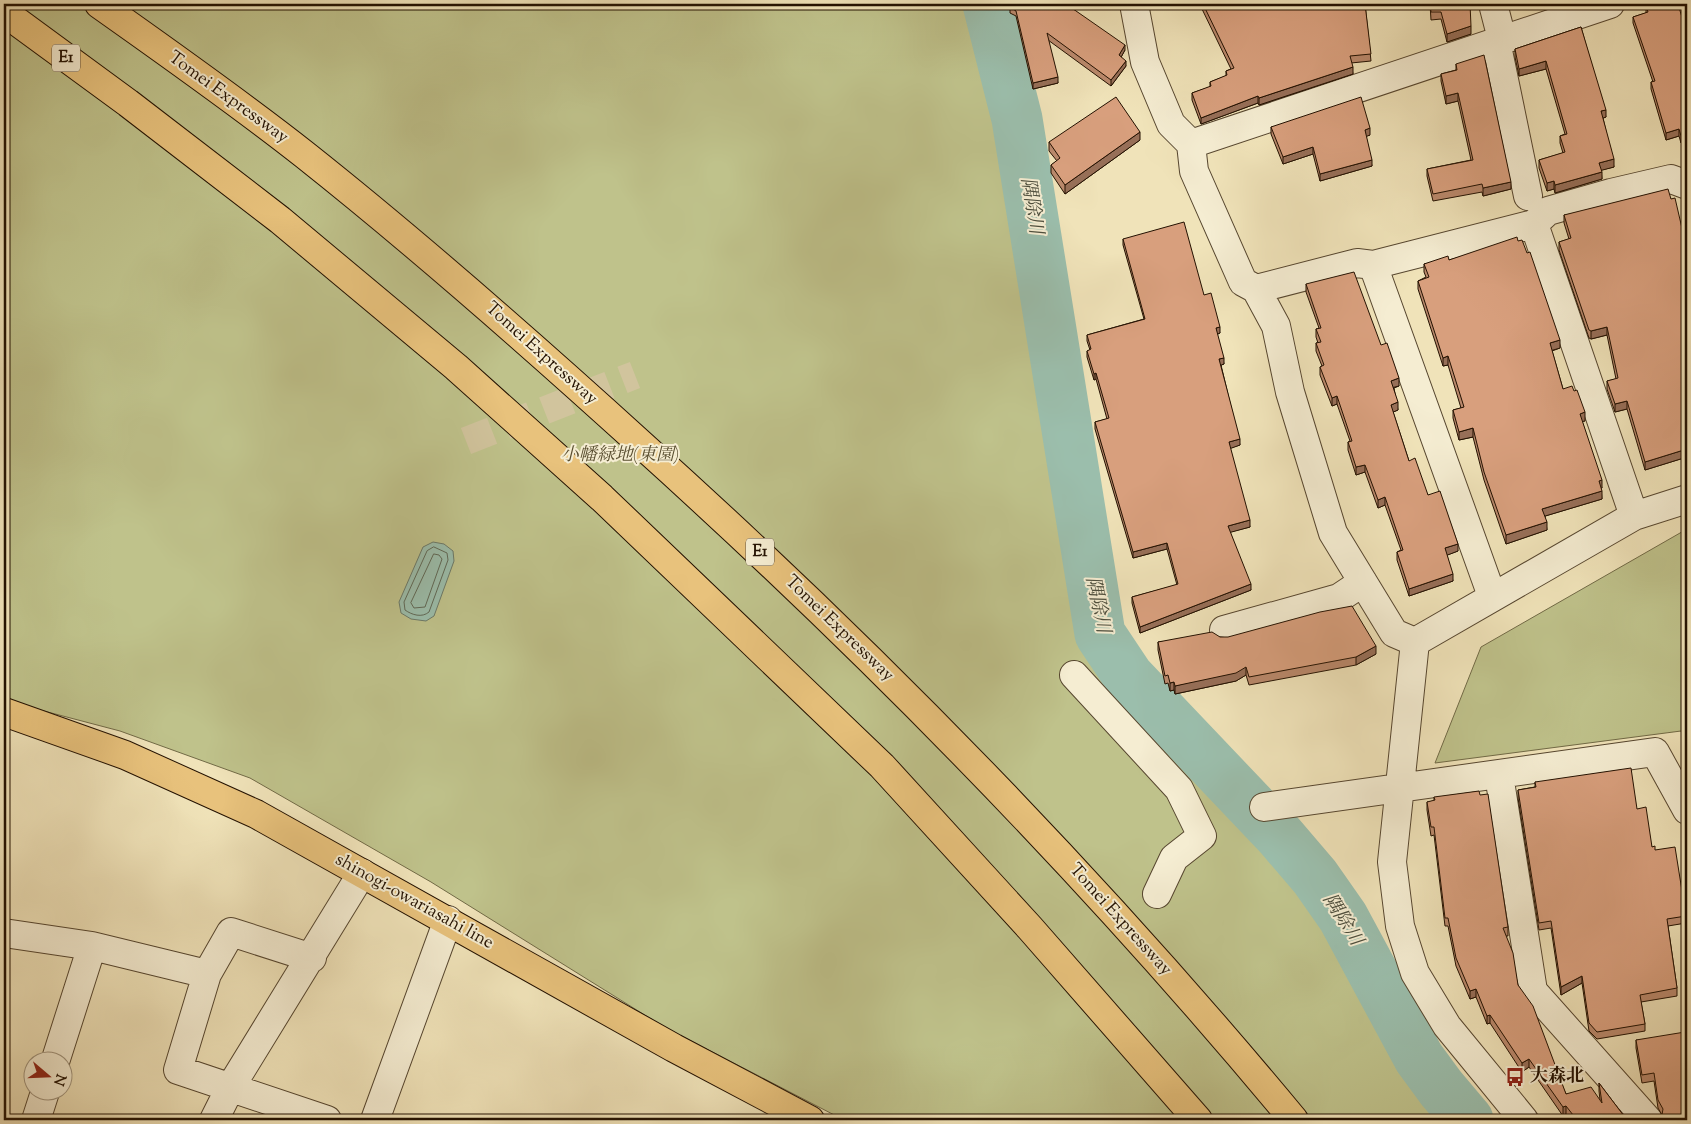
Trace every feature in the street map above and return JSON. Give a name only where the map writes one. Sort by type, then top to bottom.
[{"type":"main road","name":"Tomei Expressway","points":[[99,4],[302,153],[449,272],[743,536],[879,667],[1083,878],[1244,1059],[1294,1120]]},
{"type":"main road","name":"E1","points":[[4,12],[280,220],[456,367],[602,498],[752,639],[882,766],[1030,928],[1198,1120]]},
{"type":"main road","name":"shinogi-owariasahi line","points":[[4,712],[125,755],[209,791],[256,814],[803,1118]]},
{"type":"street","points":[[1134,4],[1145,62],[1171,124],[1191,144],[1194,171],[1243,282],[1256,289],[1276,326],[1290,392],[1334,533],[1394,633],[1416,642]]},
{"type":"street","points":[[1493,4],[1528,196]]},
{"type":"street","points":[[1191,144],[1610,4]]},
{"type":"street","points":[[1256,289],[1357,263],[1373,265],[1534,224],[1548,211],[1670,179],[1687,185]]},
{"type":"street","points":[[1534,224],[1634,516]]},
{"type":"street","points":[[1373,265],[1492,596]]},
{"type":"street","points":[[1416,642],[1492,596],[1634,516],[1687,499]]},
{"type":"street","points":[[1224,630],[1338,598],[1363,582]]},
{"type":"street","points":[[1416,642],[1392,862],[1400,926],[1415,973],[1446,1026],[1524,1120]]},
{"type":"street","points":[[1074,675],[1179,788],[1202,836],[1174,858],[1157,894]]},
{"type":"street","points":[[1264,807],[1400,786],[1499,775],[1655,752],[1687,810]]},
{"type":"street","points":[[1499,775],[1533,991],[1648,1120]]},
{"type":"street","points":[[214,1120],[230,1088],[312,958],[362,874]]},
{"type":"street","points":[[375,1120],[448,920]]},
{"type":"street","points":[[312,958],[231,932],[206,974],[178,1070],[327,1120]]},
{"type":"street","points":[[4,933],[92,946],[206,974]]},
{"type":"street","points":[[58,1052],[92,946]]},
{"type":"street","points":[[36,1120],[42,1102]]},
{"type":"green space","name":"小幡緑地(東園)","points":[[4,4],[999,4],[1034,164],[1112,673],[1258,832],[1336,925],[1431,1087],[1461,1120],[844,1120],[664,1027],[431,882],[250,778],[120,731],[4,699]]},
{"type":"green space","points":[[1687,529],[1687,746],[1681,731],[1435,763],[1481,647]]},
{"type":"water","points":[[433,542],[444,544],[453,551],[454,561],[434,616],[426,621],[411,619],[401,613],[399,602],[423,547]]},
{"type":"building","points":[[1014,4],[1066,4],[1125,45],[1119,55],[1126,61],[1111,80],[1047,33],[1058,77],[1033,83],[1016,11],[1010,7],[1014,6]]},
{"type":"building","points":[[1203,4],[1365,4],[1371,54],[1350,56],[1353,67],[1259,98],[1258,96],[1201,118],[1192,93],[1211,86],[1210,82],[1227,75],[1226,71],[1234,68]]},
{"type":"building","points":[[1430,4],[1470,4],[1471,26],[1447,34],[1441,12],[1431,12]]},
{"type":"building","points":[[1652,4],[1678,4],[1687,34],[1687,134],[1681,136],[1679,129],[1666,133],[1651,82],[1655,81],[1633,17],[1648,12],[1646,6]]},
{"type":"building","points":[[1581,27],[1606,110],[1601,111],[1614,159],[1599,163],[1602,172],[1555,185],[1554,181],[1547,183],[1539,160],[1565,152],[1560,136],[1567,134],[1546,61],[1519,69],[1515,49]]},
{"type":"building","points":[[1484,55],[1511,182],[1483,188],[1482,184],[1433,194],[1427,169],[1473,160],[1458,93],[1446,96],[1441,74],[1457,70],[1456,64]]},
{"type":"building","points":[[1116,97],[1140,132],[1065,185],[1051,165],[1060,158],[1049,142]]},
{"type":"building","points":[[1361,97],[1370,128],[1365,130],[1372,160],[1320,174],[1313,147],[1283,157],[1271,127]]},
{"type":"building","points":[[1668,189],[1671,199],[1675,198],[1687,250],[1687,449],[1645,462],[1627,401],[1615,404],[1607,381],[1618,378],[1607,327],[1589,330],[1559,242],[1571,238],[1564,215]]},
{"type":"building","points":[[1184,222],[1204,295],[1211,293],[1220,327],[1216,328],[1224,358],[1219,359],[1240,439],[1229,442],[1250,520],[1228,526],[1251,584],[1140,627],[1132,597],[1178,584],[1167,543],[1133,552],[1095,422],[1109,418],[1096,373],[1094,374],[1087,351],[1091,349],[1087,335],[1145,319],[1123,239]]},
{"type":"building","points":[[1517,237],[1518,241],[1522,240],[1527,253],[1530,252],[1560,340],[1550,343],[1563,389],[1572,386],[1574,391],[1577,390],[1585,412],[1580,414],[1602,480],[1599,481],[1602,491],[1542,509],[1547,522],[1506,535],[1484,472],[1473,428],[1459,432],[1453,410],[1464,407],[1448,356],[1443,358],[1418,281],[1429,277],[1424,264],[1448,256],[1449,260]]},
{"type":"building","points":[[1354,272],[1381,345],[1387,343],[1399,378],[1391,381],[1398,402],[1391,405],[1409,461],[1415,458],[1428,495],[1440,491],[1458,544],[1445,548],[1453,574],[1409,589],[1397,552],[1403,550],[1385,497],[1378,500],[1365,465],[1356,467],[1348,442],[1352,441],[1337,396],[1332,398],[1320,367],[1324,365],[1316,343],[1321,342],[1316,329],[1321,328],[1306,284]]},
{"type":"building","points":[[1352,606],[1376,646],[1356,657],[1249,677],[1246,667],[1236,673],[1175,686],[1174,682],[1170,683],[1168,675],[1165,676],[1158,642],[1212,632],[1220,637],[1228,637],[1320,612]]},
{"type":"building","points":[[1631,768],[1637,809],[1646,807],[1652,847],[1655,846],[1655,850],[1675,847],[1686,916],[1667,919],[1677,988],[1640,995],[1645,1024],[1597,1032],[1589,1023],[1582,976],[1561,987],[1551,921],[1539,923],[1518,790],[1536,787],[1535,782]]},
{"type":"building","points":[[1479,791],[1480,795],[1488,794],[1508,927],[1503,928],[1513,953],[1518,985],[1533,1006],[1566,1094],[1591,1087],[1602,1103],[1599,1083],[1627,1120],[1577,1120],[1566,1106],[1563,1107],[1529,1059],[1522,1063],[1490,1015],[1487,1016],[1476,989],[1470,991],[1456,958],[1448,918],[1445,918],[1434,827],[1431,827],[1427,802],[1435,800],[1434,797]]},
{"type":"building","points":[[1685,1032],[1687,1043],[1687,1120],[1661,1120],[1663,1109],[1658,1100],[1654,1073],[1642,1075],[1636,1040]]},
{"type":"waterway","name":"隅除川","points":[[988,4],[1017,119],[1100,634],[1128,676],[1280,836],[1315,877],[1343,917],[1419,1058],[1468,1120]]},
{"type":"tunnel","points":[[466,441],[635,375]]},
{"type":"place","name":"大森北","points":[[1515,1077]]}]
